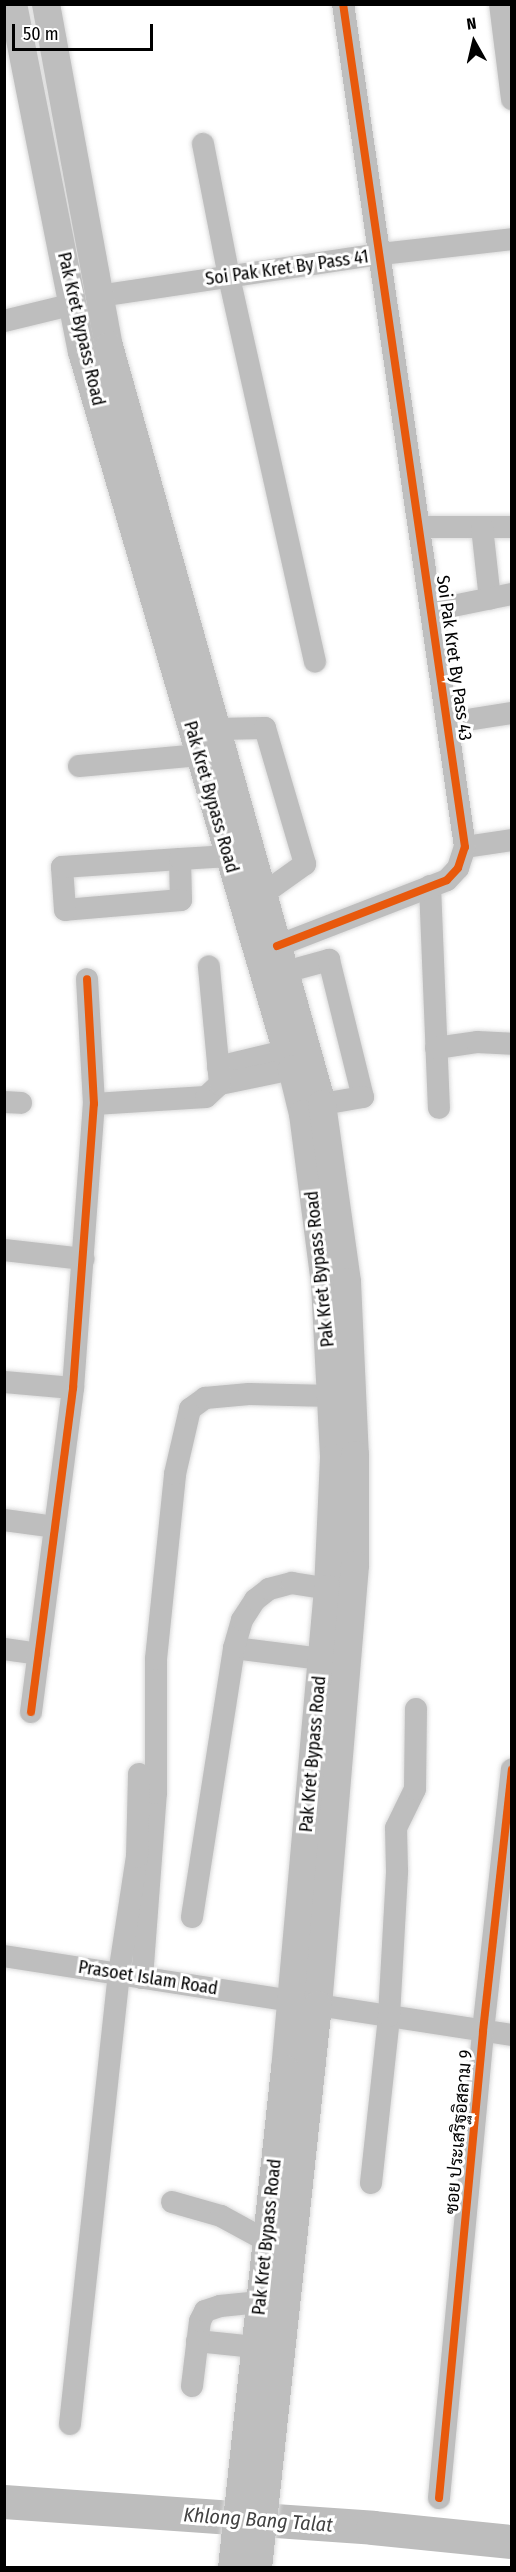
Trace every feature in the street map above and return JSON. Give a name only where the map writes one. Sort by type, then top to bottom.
[{"type":"main road","name":"Pak Kret Bypass Road","points":[[13,4],[86,300],[109,346],[322,1104],[346,1282],[355,1455],[355,1565],[318,2005],[252,2496],[246,2558]]},
{"type":"main road","name":"Pak Kret Bypass Road","points":[[46,4],[86,300],[82,352],[303,1113],[325,1284],[334,1458],[328,1589],[291,2001],[255,2347],[252,2496]]},
{"type":"main road","points":[[291,2001],[318,2005]]},
{"type":"street","name":"Soi Pak Kret By Pass 43","points":[[343,4],[381,254],[465,848]]},
{"type":"street","points":[[500,4],[512,99]]},
{"type":"street","points":[[202,144],[229,277],[315,661]]},
{"type":"street","name":"Soi Pak Kret By Pass 41","points":[[4,321],[86,300],[381,254],[512,239]]},
{"type":"street","points":[[420,527],[512,527]]},
{"type":"street","points":[[448,607],[501,596],[482,527]]},
{"type":"street","points":[[448,723],[512,713]]},
{"type":"street","points":[[217,729],[265,728],[305,864],[263,894]]},
{"type":"street","points":[[79,766],[199,755]]},
{"type":"street","points":[[281,959],[430,886],[447,880],[455,873],[465,848],[512,840]]},
{"type":"street","points":[[180,859],[181,900],[65,910],[62,867],[180,859],[229,856]]},
{"type":"street","points":[[430,886],[439,1108]]},
{"type":"street","points":[[281,959],[329,960],[363,1097],[322,1104]]},
{"type":"street","points":[[94,1104],[206,1098],[219,1076],[209,967]]},
{"type":"street","points":[[31,1712],[73,1388],[83,1259],[94,1104],[87,979]]},
{"type":"street","points":[[436,1048],[477,1042],[512,1044]]},
{"type":"street","points":[[219,1076],[289,1060]]},
{"type":"street","points":[[4,1251],[83,1259]]},
{"type":"street","points":[[4,1382],[73,1388]]},
{"type":"street","points":[[142,1977],[156,1793],[156,1659],[175,1474],[190,1408],[205,1398],[249,1394],[331,1396]]},
{"type":"street","points":[[4,1520],[55,1527]]},
{"type":"street","points":[[192,1917],[234,1648],[242,1620],[255,1600],[269,1589],[292,1583],[328,1589]]},
{"type":"street","points":[[234,1648],[321,1659]]},
{"type":"street","points":[[4,1649],[39,1654]]},
{"type":"street","points":[[371,2183],[388,2016],[397,1871],[396,1828],[415,1789],[416,1709]]},
{"type":"street","name":"ซอย ประเสริฐอิสลาม 9","points":[[439,2498],[483,2031],[512,1770]]},
{"type":"street","points":[[70,2424],[119,1974],[137,1857],[139,1774]]},
{"type":"street","name":"Prasoet Islam Road","points":[[4,1956],[291,2001]]},
{"type":"street","points":[[318,2005],[512,2035]]},
{"type":"street","points":[[171,2202],[221,2216],[267,2241]]},
{"type":"street","points":[[192,2386],[200,2321],[205,2311],[220,2306],[260,2302]]},
{"type":"street","points":[[197,2341],[255,2347]]},
{"type":"waterway","name":"Khlong Bang Talat","points":[[4,2502],[373,2528],[512,2542]]},
{"type":"cycle path","points":[[277,946],[447,880],[458,868],[465,847],[343,4]]},
{"type":"cycle path","points":[[31,1712],[73,1388],[94,1104],[87,979]]},
{"type":"cycle path","points":[[439,2498],[483,2031],[512,1770]]}]
